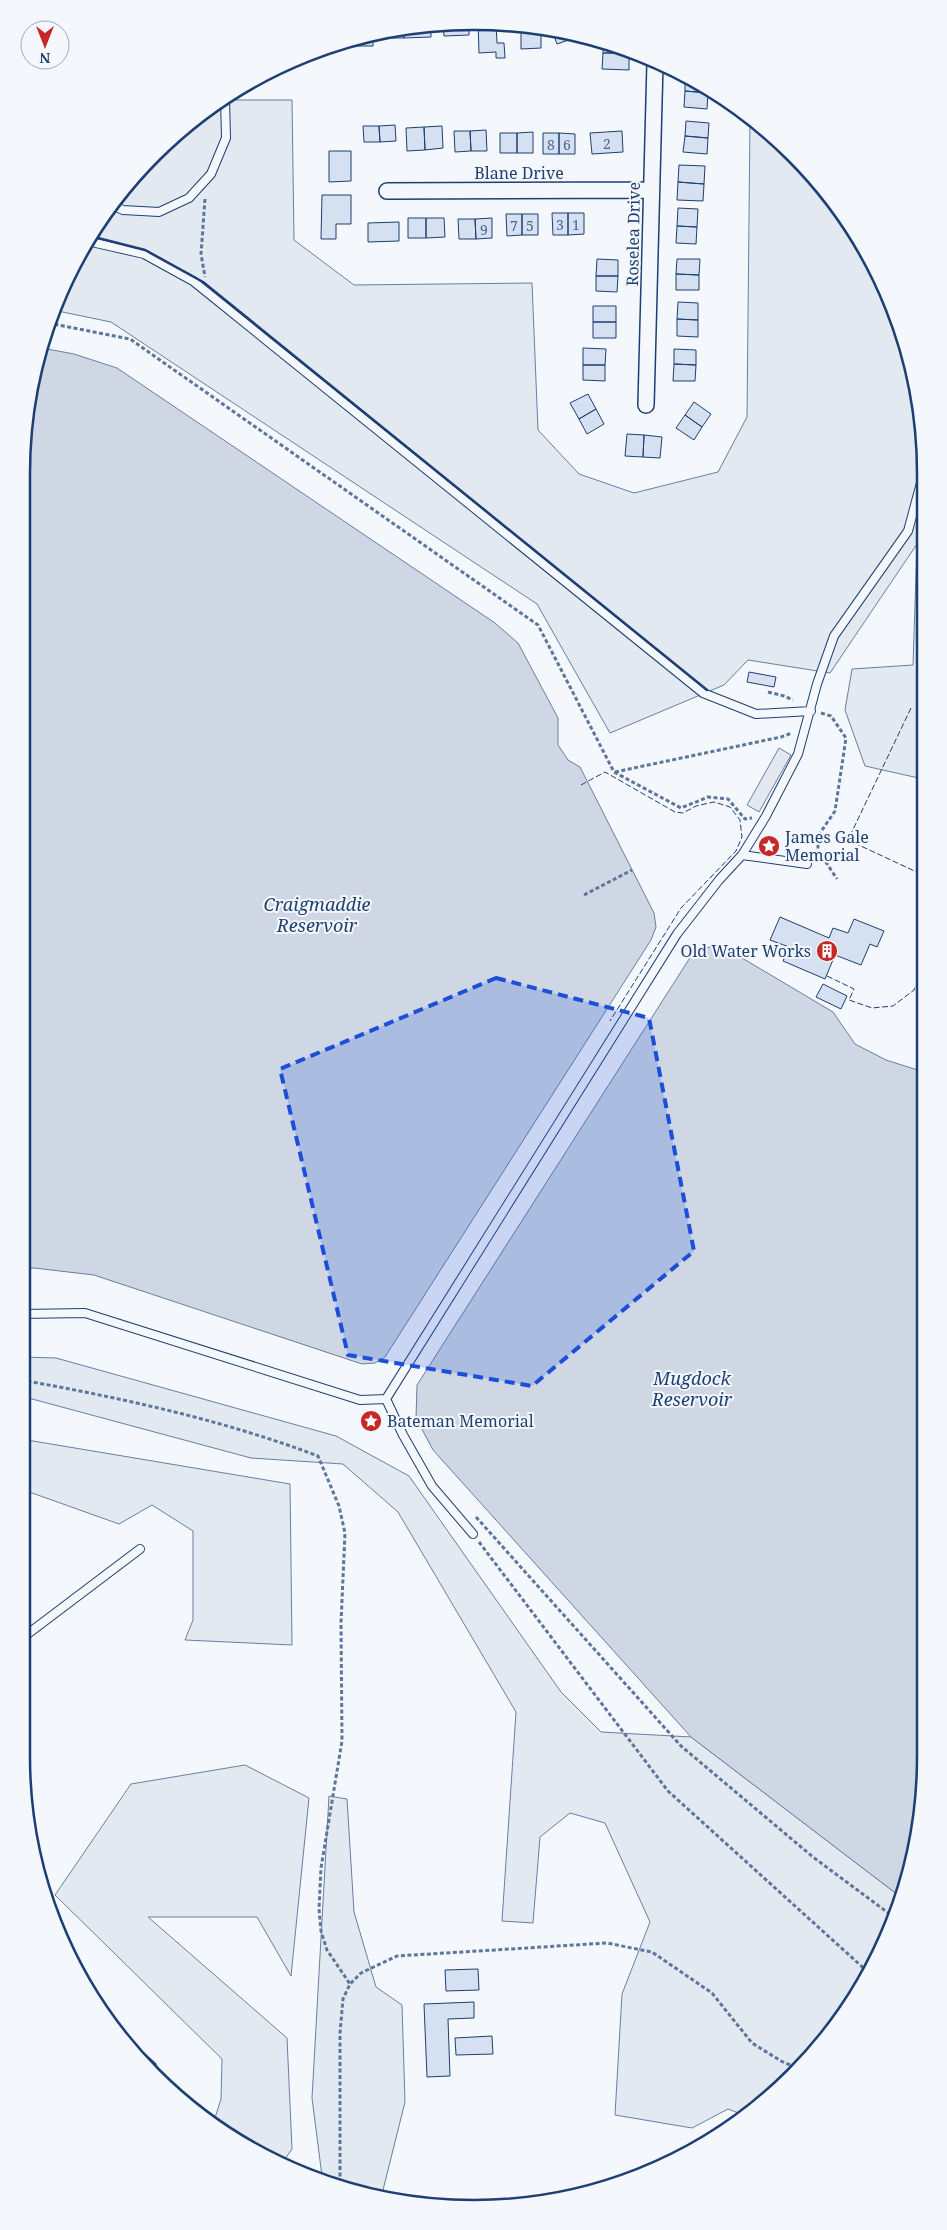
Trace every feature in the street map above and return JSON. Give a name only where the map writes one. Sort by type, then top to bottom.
[{"type":"street","name":"Roselea Drive","points":[[646,405],[655,69]]},
{"type":"street","name":"Blane Drive","points":[[387,191],[651,190]]},
{"type":"lane","points":[[119,208],[159,212],[189,198],[209,176],[226,138],[225,106]]},
{"type":"lane","points":[[95,243],[144,254],[200,287],[703,693],[756,714],[811,710]]},
{"type":"lane","points":[[386,1400],[677,934],[719,880],[742,855],[766,816],[798,754],[817,684],[834,636],[908,531],[917,498]]},
{"type":"lane","points":[[742,855],[807,864]]},
{"type":"lane","points":[[30,1314],[85,1313],[360,1400],[386,1400]]},
{"type":"lane","points":[[386,1400],[403,1435],[432,1486],[473,1534]]},
{"type":"lane","points":[[30,1632],[140,1550]]},
{"type":"path","points":[[200,287],[206,278],[201,254],[203,210],[209,176]]},
{"type":"path","points":[[57,324],[130,339],[538,625],[614,772],[681,808],[708,797],[728,799],[745,819],[766,816]]},
{"type":"path","points":[[768,692],[784,696],[811,710],[831,716],[846,738],[835,811],[818,836],[818,850],[837,879]]},
{"type":"path","points":[[614,772],[781,738],[806,728]]},
{"type":"path","points":[[584,895],[632,870]]},
{"type":"path","points":[[30,1382],[115,1397],[273,1438],[318,1456],[339,1506],[345,1533],[341,1623],[342,1741],[321,1868],[320,1931],[327,1950],[350,1984]]},
{"type":"path","points":[[472,1512],[681,1746],[813,1857],[888,1913]]},
{"type":"path","points":[[473,1534],[668,1791],[863,1968]]},
{"type":"path","points":[[340,2179],[340,2033],[343,1999],[350,1984],[361,1973],[396,1956],[608,1943],[652,1952],[712,1993],[752,2043],[781,2062],[791,2066]]},
{"type":"highlighted area","points":[[496,978],[649,1018],[694,1251],[532,1386],[348,1355],[280,1069]]},
{"type":"shaded area","points":[[236,99],[292,100],[294,240],[354,285],[532,283],[538,430],[579,474],[634,493],[718,472],[747,417],[750,127],[787,160],[825,204],[858,252],[883,304],[902,359],[913,416],[917,474],[917,544],[830,673],[748,660],[724,685],[610,733],[537,604],[111,322],[61,312],[89,252],[105,227],[140,181],[181,140]]},
{"type":"shaded area","points":[[917,544],[917,778],[865,766],[845,710],[852,669],[913,665]]},
{"type":"shaded area","points":[[779,748],[791,755],[759,812],[747,805]]},
{"type":"shaded area","points":[[30,1357],[56,1358],[336,1436],[409,1476],[561,1692],[601,1732],[691,1737],[895,1893],[871,1953],[842,2003],[807,2049],[766,2090],[737,2112],[728,2109],[692,2128],[615,2115],[622,1994],[650,1922],[605,1823],[570,1813],[540,1837],[533,1923],[502,1921],[516,1712],[398,1512],[343,1464],[251,1458],[30,1398]]},
{"type":"shaded area","points":[[30,1441],[290,1484],[292,1645],[185,1640],[193,1620],[193,1531],[152,1505],[119,1524],[30,1492]]},
{"type":"shaded area","points":[[245,1765],[309,1798],[291,1976],[257,1917],[148,1917],[287,2038],[292,2149],[286,2158],[252,2141],[215,2116],[221,2099],[222,2059],[55,1895],[131,1784]]},
{"type":"shaded area","points":[[329,1796],[347,1799],[354,1912],[376,1987],[402,2005],[405,2102],[383,2190],[359,2185],[322,2173],[312,2098]]},
{"type":"water","name":"Craigmaddie Reservoir","points":[[48,349],[74,354],[117,368],[495,623],[518,643],[558,718],[558,745],[568,760],[580,767],[654,913],[656,927],[651,940],[385,1357],[375,1363],[362,1364],[94,1275],[30,1268],[30,474],[34,416]]},
{"type":"water","name":"Mugdock Reservoir","points":[[708,947],[732,952],[833,1012],[855,1044],[886,1060],[917,1070],[917,1756],[913,1814],[902,1871],[895,1893],[691,1737],[433,1450],[416,1418],[417,1385],[693,953]]},
{"type":"building","points":[[469,30],[469,35],[444,36],[444,31]]},
{"type":"building","points":[[478,30],[496,31],[497,43],[504,43],[505,58],[496,58],[496,52],[479,53]]},
{"type":"building","points":[[431,32],[431,37],[404,38],[404,36]]},
{"type":"building","points":[[521,33],[541,36],[541,48],[521,49]]},
{"type":"building","points":[[555,38],[567,40],[557,44]]},
{"type":"building","points":[[373,42],[373,46],[356,46]]},
{"type":"building","points":[[603,50],[613,53],[603,53]]},
{"type":"building","points":[[603,53],[613,53],[629,59],[629,70],[602,69]]},
{"type":"building","points":[[685,84],[700,92],[685,91]]},
{"type":"building","points":[[685,91],[700,92],[708,97],[707,109],[684,107]]},
{"type":"building","points":[[686,121],[709,123],[708,138],[685,136]]},
{"type":"building","points":[[395,125],[396,141],[380,142],[379,126]]},
{"type":"building","points":[[363,126],[379,126],[380,142],[364,142]]},
{"type":"building","points":[[442,126],[443,148],[425,150],[424,127]]},
{"type":"building","points":[[424,127],[425,150],[407,151],[406,128]]},
{"type":"building","points":[[486,130],[487,151],[471,151],[470,131]]},
{"type":"building","points":[[454,131],[470,131],[471,151],[455,152]]},
{"type":"building","points":[[622,131],[623,152],[592,154],[590,133]]},
{"type":"building","points":[[533,132],[533,153],[517,153],[517,133]]},
{"type":"building","points":[[500,133],[517,133],[517,153],[500,153]]},
{"type":"building","points":[[543,133],[559,133],[559,154],[543,154]]},
{"type":"building","points":[[559,133],[575,134],[575,154],[559,154]]},
{"type":"building","points":[[685,136],[708,138],[707,154],[683,152]]},
{"type":"building","points":[[329,151],[351,151],[351,181],[329,182]]},
{"type":"building","points":[[679,165],[705,166],[704,184],[678,182]]},
{"type":"building","points":[[678,182],[704,184],[703,201],[677,200]]},
{"type":"building","points":[[322,195],[351,195],[351,224],[336,224],[336,239],[321,239]]},
{"type":"building","points":[[678,208],[698,209],[697,227],[677,226]]},
{"type":"building","points":[[552,213],[568,213],[568,235],[553,235]]},
{"type":"building","points":[[568,213],[584,213],[584,234],[568,235]]},
{"type":"building","points":[[506,214],[522,214],[522,235],[507,236]]},
{"type":"building","points":[[522,214],[538,214],[538,235],[522,235]]},
{"type":"building","points":[[408,218],[426,218],[426,238],[408,238]]},
{"type":"building","points":[[426,218],[444,218],[445,237],[426,238]]},
{"type":"building","points":[[492,218],[492,238],[476,239],[475,219]]},
{"type":"building","points":[[458,219],[475,219],[476,239],[459,239]]},
{"type":"building","points":[[399,222],[399,241],[368,242],[368,223]]},
{"type":"building","points":[[677,226],[697,227],[696,244],[676,243]]},
{"type":"building","points":[[597,259],[618,260],[618,276],[596,276]]},
{"type":"building","points":[[677,259],[700,259],[699,275],[676,274]]},
{"type":"building","points":[[676,274],[699,275],[699,290],[676,290]]},
{"type":"building","points":[[596,276],[618,276],[617,292],[596,291]]},
{"type":"building","points":[[678,302],[698,303],[698,320],[677,319]]},
{"type":"building","points":[[593,306],[616,306],[616,322],[593,322]]},
{"type":"building","points":[[677,319],[698,320],[698,337],[677,336]]},
{"type":"building","points":[[593,322],[616,322],[616,338],[593,338]]},
{"type":"building","points":[[583,348],[606,349],[605,365],[583,365]]},
{"type":"building","points":[[674,349],[696,350],[696,365],[674,364]]},
{"type":"building","points":[[674,364],[696,365],[695,381],[673,381]]},
{"type":"building","points":[[583,365],[605,365],[605,381],[583,380]]},
{"type":"building","points":[[588,394],[596,409],[579,419],[570,403]]},
{"type":"building","points":[[694,402],[711,414],[702,427],[685,415]]},
{"type":"building","points":[[596,409],[604,424],[587,434],[579,419]]},
{"type":"building","points":[[685,415],[702,427],[694,440],[676,428]]},
{"type":"building","points":[[627,434],[644,435],[643,457],[625,456]]},
{"type":"building","points":[[644,435],[662,437],[660,458],[643,457]]},
{"type":"building","points":[[749,672],[776,677],[774,687],[747,682]]},
{"type":"building","name":"Old Water Works","points":[[780,917],[829,938],[833,928],[848,933],[854,919],[884,931],[877,947],[870,944],[861,965],[835,955],[825,979],[783,961],[789,947],[770,940]]},
{"type":"building","points":[[823,984],[847,996],[841,1009],[816,997]]},
{"type":"building","points":[[478,1969],[479,1990],[446,1991],[445,1970]]},
{"type":"building","points":[[474,2002],[474,2018],[448,2019],[450,2076],[427,2077],[424,2004]]},
{"type":"building","points":[[492,2036],[493,2054],[456,2055],[455,2038]]},
{"type":"fence","points":[[911,708],[848,840],[917,872]]},
{"type":"fence","points":[[581,785],[605,772],[675,812],[683,813],[696,806],[714,802],[730,807],[740,820],[742,837],[736,851],[681,908],[610,1021]]},
{"type":"fence","points":[[827,976],[854,989],[849,1000],[872,1008],[893,1006],[914,990],[917,983]]},
{"type":"wall","points":[[98,238],[145,250],[203,282],[707,690]]},
{"type":"place","name":"James Gale Memorial","points":[[769,846]]},
{"type":"place","name":"Old Water Works","points":[[827,951]]},
{"type":"place","name":"Bateman Memorial","points":[[371,1421]]}]
